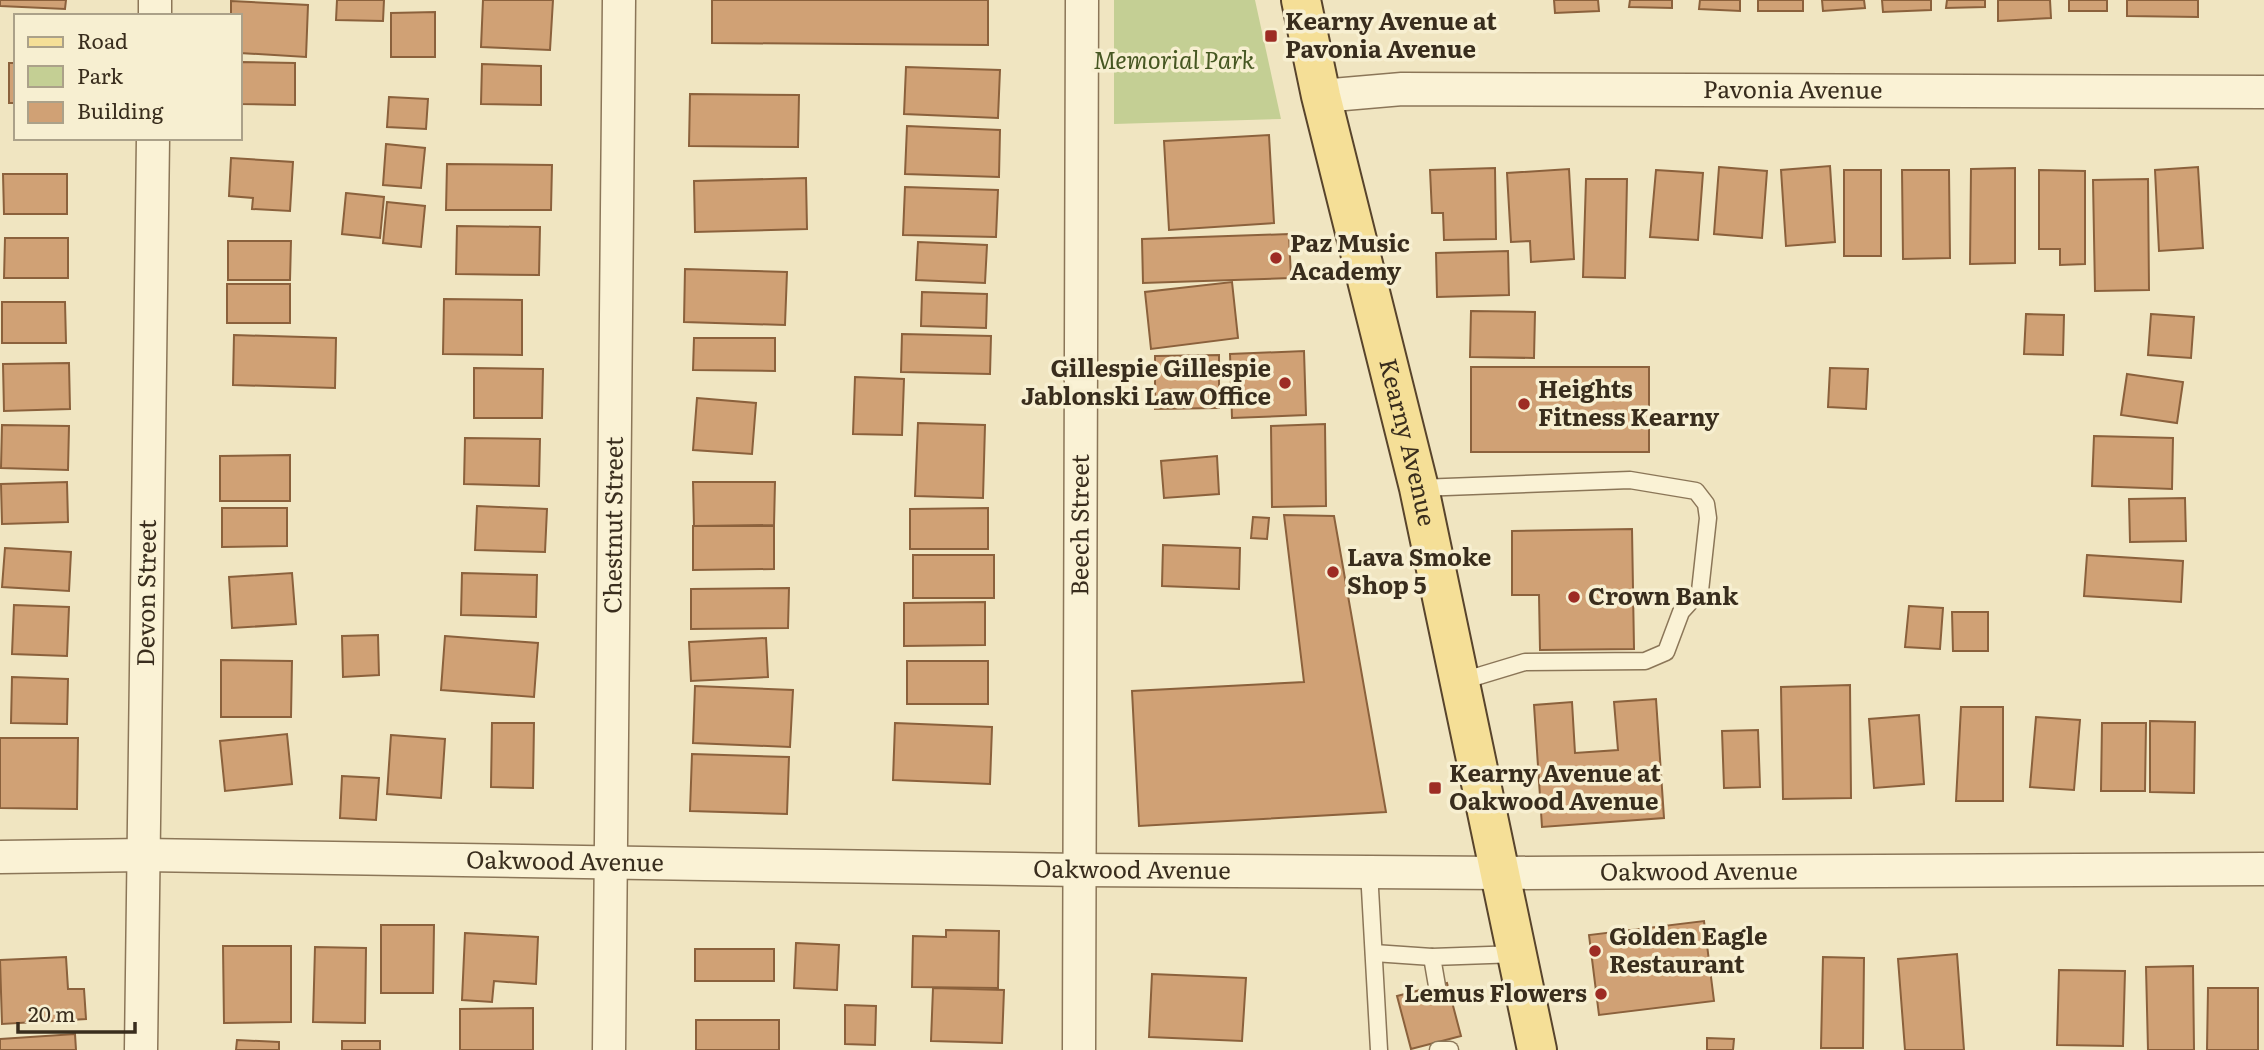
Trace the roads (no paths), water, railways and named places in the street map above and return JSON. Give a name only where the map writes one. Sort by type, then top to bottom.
[{"type":"main road","name":"Kearny Avenue","points":[[1301,0],[1321,96],[1419,488],[1462,681],[1537,1050]]},
{"type":"street","name":"Chestnut Street","points":[[609,1050],[619,0]]},
{"type":"street","name":"Beech Street","points":[[1079,1050],[1083,0]]},
{"type":"street","name":"Pavonia Avenue","points":[[1321,96],[1402,89],[2264,92]]},
{"type":"street","name":"Devon Street","points":[[141,1050],[153,140]]},
{"type":"street","name":"Oakwood Avenue","points":[[0,857],[144,855],[1080,870],[1501,873],[2264,869]]},
{"type":"lane","points":[[1419,488],[1630,480],[1696,491],[1706,503],[1709,518],[1700,590],[1681,612],[1674,637],[1665,652],[1645,661],[1525,662],[1462,681]]},
{"type":"lane","points":[[1369,872],[1379,1050]]},
{"type":"lane","points":[[1374,953],[1432,957],[1518,954]]},
{"type":"lane","points":[[1432,957],[1437,986]]},
{"type":"place","name":"Kearny Avenue at Pavonia Avenue","points":[[1271,36]]},
{"type":"place","name":"Paz Music Academy","points":[[1276,258]]},
{"type":"place","name":"Gillespie Gillespie Jablonski Law Office","points":[[1285,383]]},
{"type":"place","name":"Heights Fitness Kearny","points":[[1524,404]]},
{"type":"place","name":"Lava Smoke Shop 5","points":[[1333,572]]},
{"type":"place","name":"Crown Bank","points":[[1574,597]]},
{"type":"place","name":"Kearny Avenue at Oakwood Avenue","points":[[1435,788]]},
{"type":"place","name":"Golden Eagle Restaurant","points":[[1595,951]]},
{"type":"place","name":"Lemus Flowers","points":[[1601,994]]},
{"type":"park label","name":"Memorial Park","points":[[1174,61]]}]
